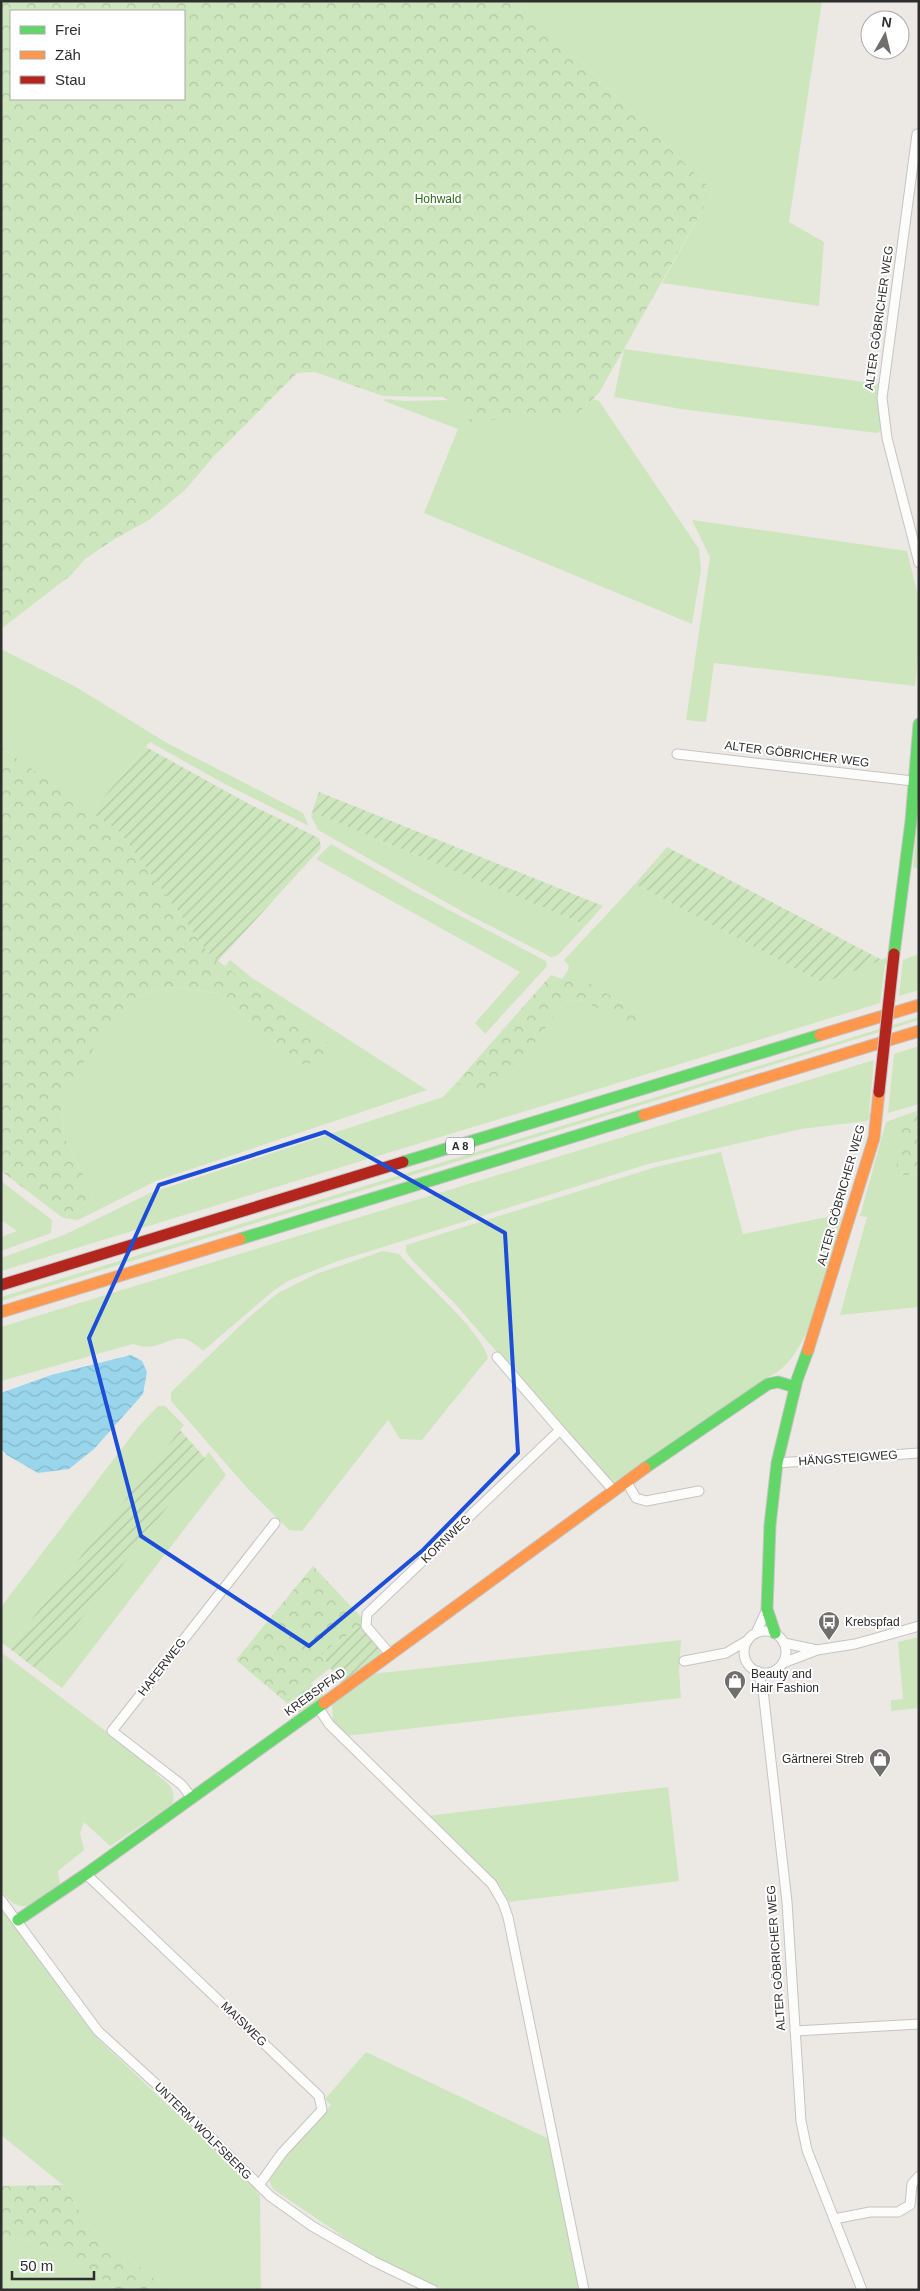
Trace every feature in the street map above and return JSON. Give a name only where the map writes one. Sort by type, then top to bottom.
[{"type":"main road","name":"ALTER GÖBRICHER WEG","points":[[775,1633],[767,1610],[770,1525],[777,1463],[795,1387],[874,1138],[911,821],[919,724]]},
{"type":"main road","name":"A 8","points":[[1,1286],[919,1005]]},
{"type":"main road","name":"A 8","points":[[1,1312],[919,1031]]},
{"type":"main road","name":"KREBSPFAD","points":[[18,1920],[86,1874],[190,1797],[318,1707],[626,1481],[768,1384],[778,1382],[795,1387]]},
{"type":"street","name":"ALTER GÖBRICHER WEG","points":[[917,134],[882,398],[887,438],[919,563]]},
{"type":"street","name":"ALTER GÖBRICHER WEG","points":[[677,754],[914,782]]},
{"type":"street","points":[[497,1357],[614,1491]]},
{"type":"street","name":"KORNWEG","points":[[390,1654],[366,1626],[367,1614],[560,1430]]},
{"type":"street","name":"HÄNGSTEIGWEG","points":[[777,1463],[919,1453]]},
{"type":"street","points":[[626,1481],[636,1498],[646,1501],[699,1491]]},
{"type":"street","name":"HAFERWEG","points":[[190,1797],[182,1785],[112,1731],[275,1523]]},
{"type":"street","name":"ALTER GÖBRICHER WEG","points":[[756,1633],[767,1610]]},
{"type":"street","points":[[726,1653],[746,1660],[757,1671],[770,1672],[783,1663],[817,1650],[855,1644],[919,1626]]},
{"type":"street","points":[[684,1661],[726,1653],[756,1633],[768,1631],[775,1633],[784,1642],[817,1650]]},
{"type":"street","points":[[746,1660],[745,1648],[748,1640]]},
{"type":"street","points":[[783,1663],[786,1652],[784,1642]]},
{"type":"street","name":"ALTER GÖBRICHER WEG","points":[[757,1671],[763,1690],[787,1902],[801,2121],[807,2150],[862,2290]]},
{"type":"street","name":"ALTER GÖBRICHER WEG","points":[[763,1690],[770,1672]]},
{"type":"street","points":[[318,1707],[329,1724],[492,1884],[503,1903],[508,1917],[584,2290]]},
{"type":"street","name":"MAISWEG","points":[[86,1874],[319,2096],[322,2110],[282,2153],[259,2186]]},
{"type":"street","name":"UNTERM WOLFSBERG","points":[[1,1900],[18,1920],[60,1982],[98,2031],[167,2094],[270,2196],[312,2226],[373,2261],[433,2290]]},
{"type":"street","points":[[794,2031],[919,2024]]},
{"type":"street","points":[[834,2219],[870,2212],[898,2212],[905,2209],[910,2203],[912,2184],[919,2176]]},
{"type":"highlighted area","points":[[325,1132],[505,1233],[518,1453],[423,1550],[309,1646],[141,1536],[89,1338],[159,1185]]},
{"type":"green space","name":"Hohwald","points":[[1,1],[519,1],[713,191],[599,393],[578,413],[470,422],[464,410],[444,397],[383,396],[315,372],[297,373],[214,456],[185,490],[149,520],[113,540],[85,559],[71,575],[1,629]]},
{"type":"green space","points":[[519,1],[822,1],[789,222],[824,242],[819,306],[662,283],[713,191]]},
{"type":"green space","points":[[624,349],[879,384],[878,397],[882,430],[877,433],[681,409],[614,397]]},
{"type":"green space","points":[[385,399],[403,401],[450,400],[464,410],[578,413],[593,399],[599,401],[699,549],[701,570],[692,624],[424,513],[458,429],[384,401]]},
{"type":"green space","points":[[692,520],[907,551],[919,600],[919,650],[915,686],[714,663],[706,722],[686,720],[710,557]]},
{"type":"green space","points":[[1,649],[76,687],[167,743],[303,813],[309,826],[221,782],[150,742],[91,812],[1,747]]},
{"type":"green space","points":[[1,747],[120,832],[210,955],[337,1049],[320,1063],[302,1064],[216,993],[170,987],[136,997],[74,1074],[62,1104],[64,1137],[94,1197],[63,1218],[1,1171]]},
{"type":"green space","points":[[146,747],[249,804],[319,838],[321,848],[218,961],[210,955],[120,832],[91,812]]},
{"type":"green space","points":[[319,792],[603,906],[586,925],[312,812]]},
{"type":"green space","points":[[919,805],[919,869],[913,867]]},
{"type":"green space","points":[[312,812],[586,925],[558,955],[551,957],[465,913],[318,830],[311,816]]},
{"type":"green space","points":[[331,844],[413,891],[546,961],[547,966],[485,1034],[475,1023],[520,972],[316,859]]},
{"type":"green space","points":[[667,847],[882,960],[823,983],[635,884]]},
{"type":"green space","points":[[635,884],[823,983],[888,957],[887,964],[885,964],[880,1003],[1,1271],[1,1258],[64,1235],[150,1193],[443,1097],[456,1083],[473,1094],[510,1076],[564,1003],[582,1000],[644,1016],[568,970],[569,966],[564,960]]},
{"type":"green space","points":[[919,954],[919,990],[899,996],[903,960]]},
{"type":"green space","points":[[230,960],[251,977],[427,1090],[156,1181],[78,1220],[63,1218],[94,1197],[64,1137],[62,1104],[73,1074],[136,997],[170,987],[216,993],[302,1064],[337,1049],[225,966]]},
{"type":"green space","points":[[568,970],[644,1016],[635,1029],[582,1000],[564,1003],[510,1076],[473,1094],[456,1083],[551,975],[562,979]]},
{"type":"green space","points":[[919,1017],[919,1020],[1,1301],[1,1297]]},
{"type":"green space","points":[[919,1046],[919,1104],[888,1113],[894,1054]]},
{"type":"green space","points":[[874,1060],[869,1113],[872,1114],[867,1121],[801,1129],[648,1164],[335,1262],[288,1281],[273,1291],[203,1351],[188,1340],[182,1339],[149,1347],[133,1344],[1,1381],[1,1327]]},
{"type":"green space","points":[[919,1110],[919,1113],[909,1116],[895,1176],[919,1174],[919,1307],[840,1315],[867,1217],[860,1216],[886,1122]]},
{"type":"green space","points":[[919,1113],[919,1174],[895,1176],[903,1121],[909,1116]]},
{"type":"green space","points":[[721,1152],[743,1234],[842,1214],[833,1254],[818,1304],[797,1350],[784,1366],[611,1484],[456,1305],[412,1260],[406,1252],[406,1245],[656,1167]]},
{"type":"green space","points":[[1,1181],[52,1220],[51,1233],[1,1251],[1,1237],[17,1231],[1,1220]]},
{"type":"green space","points":[[383,1251],[399,1254],[475,1334],[488,1358],[422,1440],[400,1439],[388,1420],[302,1531],[289,1530],[248,1489],[171,1401],[171,1392],[246,1320],[278,1293],[316,1274]]},
{"type":"green space","points":[[158,1406],[165,1406],[184,1425],[9,1648],[1,1642],[1,1607],[139,1426]]},
{"type":"green space","points":[[180,1430],[205,1458],[40,1672],[9,1648]]},
{"type":"green space","points":[[209,1452],[226,1475],[62,1688],[40,1672]]},
{"type":"green space","points":[[313,1566],[362,1618],[361,1625],[321,1654],[330,1668],[311,1683],[325,1697],[301,1715],[236,1660]]},
{"type":"green space","points":[[361,1625],[380,1648],[380,1656],[341,1684],[321,1654]]},
{"type":"green space","points":[[919,1637],[919,1708],[891,1711],[891,1700],[903,1699],[898,1642]]},
{"type":"green space","points":[[681,1640],[679,1670],[681,1698],[345,1736],[333,1721],[332,1704],[371,1674]]},
{"type":"green space","points":[[1,1652],[152,1766],[158,1775],[169,1785],[173,1795],[173,1803],[167,1808],[110,1846],[84,1822],[80,1833],[84,1850],[58,1871],[60,1885],[40,1900],[28,1906],[13,1903],[1,1892]]},
{"type":"green space","points":[[668,1787],[679,1881],[509,1902],[500,1886],[427,1816]]},
{"type":"green space","points":[[1,1907],[98,2039],[245,2178],[260,2195],[261,2290],[168,2290],[89,2226],[63,2185],[1,2135]]},
{"type":"green space","points":[[366,2052],[551,2140],[579,2290],[445,2290],[372,2256],[273,2189],[269,2181],[273,2170],[331,2105],[325,2099]]},
{"type":"green space","points":[[63,2185],[89,2226],[168,2290],[117,2290],[74,2258],[38,2244],[1,2234],[1,2186]]},
{"type":"green space","points":[[1,2234],[38,2244],[74,2258],[117,2290],[1,2290]]},
{"type":"water","points":[[131,1355],[142,1361],[147,1372],[143,1394],[94,1449],[69,1469],[38,1473],[7,1455],[1,1449],[1,1393],[51,1375]]},
{"type":"traffic: fast","points":[[894,954],[911,821],[919,724]]},
{"type":"traffic: fast","points":[[403,1162],[820,1035]]},
{"type":"traffic: fast","points":[[240,1239],[644,1115]]},
{"type":"traffic: fast","points":[[775,1633],[767,1609],[770,1525],[777,1463],[797,1380],[808,1350]]},
{"type":"traffic: fast","points":[[645,1468],[768,1384],[778,1382],[795,1387]]},
{"type":"traffic: fast","points":[[18,1920],[86,1874],[324,1703]]},
{"type":"traffic: slow","points":[[820,1035],[919,1005]]},
{"type":"traffic: slow","points":[[644,1115],[919,1031]]},
{"type":"traffic: slow","points":[[808,1350],[874,1138],[879,1092]]},
{"type":"traffic: slow","points":[[1,1312],[240,1239]]},
{"type":"traffic: slow","points":[[324,1703],[645,1468]]},
{"type":"traffic: jam","points":[[879,1092],[894,954]]},
{"type":"traffic: jam","points":[[1,1285],[403,1162]]},
{"type":"place","name":"Krebspfad","points":[[829,1641]]},
{"type":"place","name":"Beauty and Hair Fashion","points":[[735,1700]]},
{"type":"place","name":"Gärtnerei Streb","points":[[880,1778]]}]
